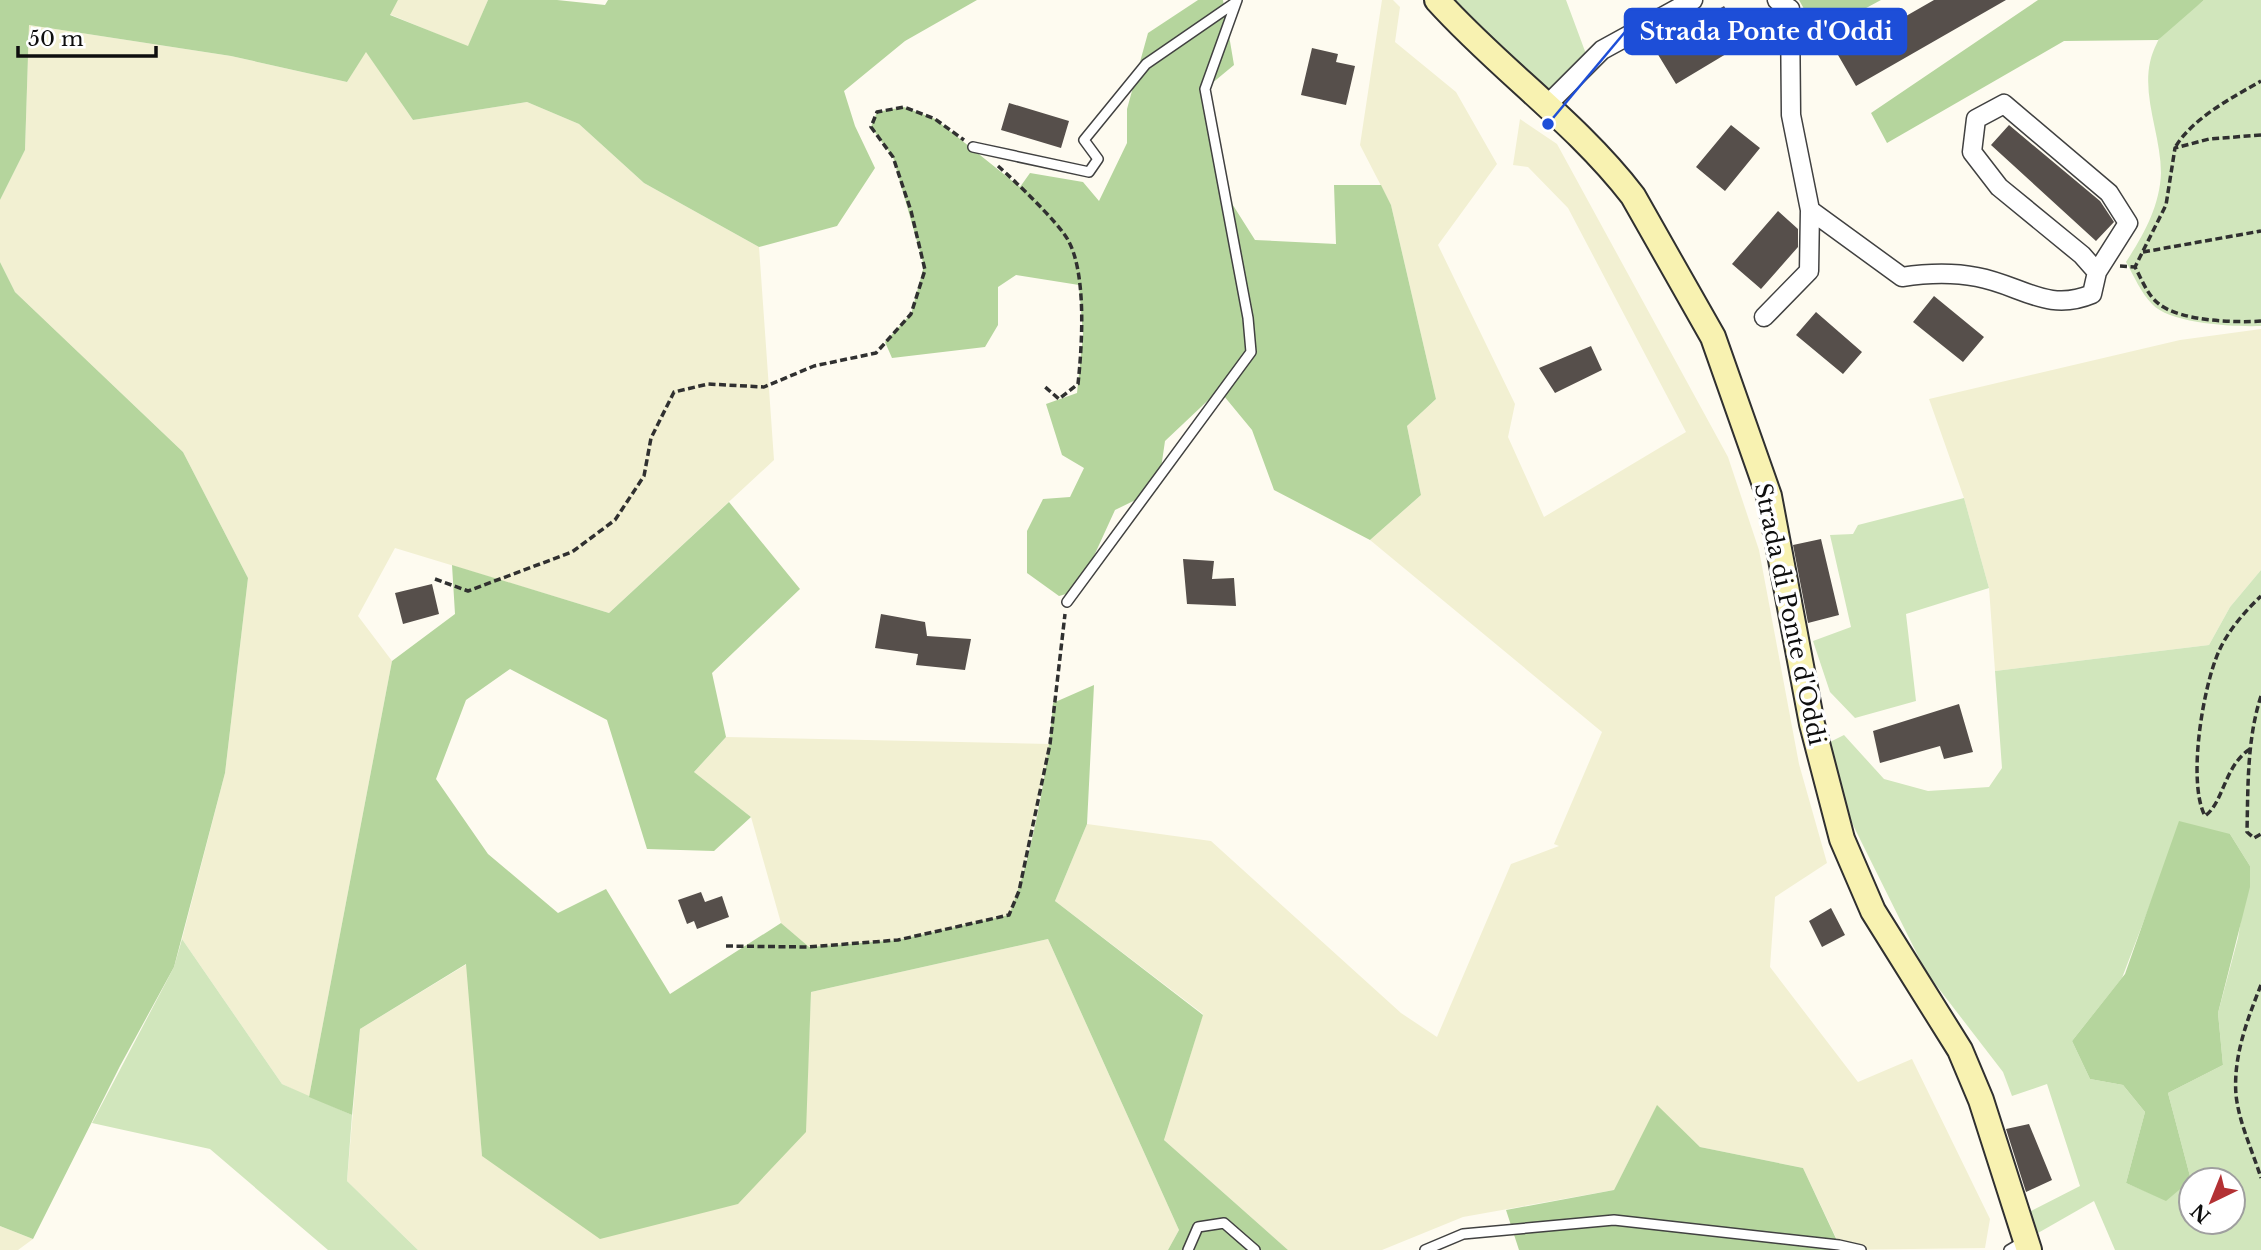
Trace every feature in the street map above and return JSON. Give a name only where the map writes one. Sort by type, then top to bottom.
[{"type":"street","name":"Strada di Ponte d'Oddi","points":[[1437,0],[1464,30],[1547,105],[1617,175],[1633,196],[1713,337],[1769,496],[1812,724],[1842,839],[1873,911],[1961,1050],[1981,1100],[2021,1247]]},
{"type":"street","points":[[1547,105],[1602,50],[1693,0]]},
{"type":"street","points":[[1764,317],[1810,271],[1810,210],[1791,115],[1790,9],[1777,0]]},
{"type":"street","points":[[1810,210],[1902,277],[1936,272],[1979,277],[2047,300],[2073,302],[2092,294],[2097,272],[2128,223],[2109,192],[2004,104],[1976,119],[1972,152],[1999,187],[2082,255],[2097,272]]},
{"type":"lane","points":[[973,147],[1089,172],[1098,159],[1084,140],[1146,64],[1236,1]]},
{"type":"lane","points":[[1067,602],[1251,352],[1248,318],[1205,89],[1236,1]]},
{"type":"lane","points":[[1425,1250],[1462,1234],[1615,1220],[1839,1245],[1861,1250]]},
{"type":"lane","points":[[1188,1250],[1199,1227],[1224,1223],[1255,1250]]},
{"type":"path","points":[[2261,81],[2182,136],[2175,148],[2166,205],[2135,268],[2161,306],[2193,316],[2240,322],[2261,321]]},
{"type":"path","points":[[435,579],[468,591],[572,552],[615,520],[644,476],[651,438],[674,392],[708,384],[764,387],[814,366],[876,353],[911,314],[925,270],[893,157],[871,127],[877,112],[904,107],[935,119],[1014,179],[1068,240],[1079,284],[1083,335],[1078,384],[1059,399],[1044,386]]},
{"type":"path","points":[[2175,148],[2209,139],[2261,135]]},
{"type":"path","points":[[2143,252],[2261,231]]},
{"type":"path","points":[[2250,749],[2229,772],[2212,809],[2205,816],[2198,784],[2198,766],[2212,668],[2227,636],[2261,596]]},
{"type":"path","points":[[726,946],[808,947],[898,940],[1009,915],[1019,891],[1050,744],[1067,602]]},
{"type":"path","points":[[2261,696],[2253,720],[2250,749],[2247,832],[2254,838],[2261,834]]},
{"type":"path","points":[[2261,985],[2245,1026],[2236,1088],[2241,1116],[2261,1178]]},
{"type":"shaded area","points":[[398,0],[488,0],[468,47],[389,14]]},
{"type":"shaded area","points":[[1382,0],[1393,0],[1400,7],[1395,42],[1456,92],[1497,164],[1438,245],[1515,404],[1508,437],[1544,517],[1686,432],[1568,208],[1528,167],[1513,165],[1520,119],[1557,144],[1728,457],[1759,550],[1799,764],[1827,863],[1775,897],[1770,967],[1858,1082],[1912,1059],[1990,1219],[1985,1248],[1837,1250],[1839,1244],[1803,1168],[1700,1147],[1657,1106],[1614,1190],[1463,1217],[1382,1250],[1288,1250],[1164,1140],[1203,1014],[1055,901],[1087,824],[1211,841],[1401,1013],[1437,1037],[1511,864],[1559,846],[1554,844],[1602,732],[1370,540],[1421,495],[1407,426],[1436,399],[1391,205],[1360,145]]},
{"type":"shaded area","points":[[29,25],[231,56],[347,82],[366,51],[413,120],[527,102],[579,124],[644,183],[759,247],[774,460],[609,613],[395,548],[358,616],[392,661],[309,1097],[282,1084],[182,939],[225,773],[248,578],[183,452],[15,292],[0,262],[0,200],[25,150]]},
{"type":"shaded area","points":[[2261,329],[2261,570],[2230,607],[2209,645],[1995,671],[1989,588],[1964,498],[1929,399],[2180,340]]},
{"type":"shaded area","points":[[726,737],[1050,744],[1019,891],[1009,915],[898,940],[808,947],[781,923],[751,817],[694,772]]},
{"type":"shaded area","points":[[1048,939],[1179,1230],[1168,1250],[418,1250],[347,1181],[360,1029],[467,964],[482,1156],[805,1132],[811,992]]},
{"type":"shaded area","points":[[0,1226],[33,1239],[18,1250],[0,1250]]},
{"type":"green space","points":[[0,0],[398,0],[390,15],[468,46],[488,0],[557,0],[605,5],[608,0],[977,0],[905,41],[844,91],[855,126],[875,168],[837,226],[759,247],[644,183],[579,124],[527,102],[413,120],[366,52],[347,82],[231,56],[29,25],[25,150],[0,200]]},
{"type":"green space","points":[[1198,0],[1223,0],[1234,65],[1205,89],[1224,191],[1255,240],[1336,244],[1334,185],[1381,185],[1391,205],[1436,399],[1407,426],[1421,495],[1370,540],[1274,490],[1252,430],[1219,390],[1165,441],[1158,489],[1115,510],[1088,569],[1084,589],[1059,596],[1027,573],[1027,531],[1043,499],[1070,497],[1084,468],[1062,455],[1046,404],[1077,393],[1083,335],[1079,285],[1016,275],[998,287],[998,325],[985,347],[892,358],[885,342],[911,314],[924,266],[893,157],[871,127],[877,112],[904,107],[935,119],[1020,187],[1030,173],[1083,182],[1099,201],[1127,143],[1127,109],[1148,33]]},
{"type":"green space","points":[[1437,0],[1566,0],[1589,62],[1547,105]]},
{"type":"green space","points":[[1799,0],[1881,0],[1818,34]]},
{"type":"green space","points":[[2038,0],[2204,0],[2158,40],[2064,41],[1887,143],[1871,113]]},
{"type":"green space","points":[[2204,0],[2261,0],[2261,326],[2204,323],[2161,311],[2144,295],[2126,262],[2150,220],[2160,185],[2160,157],[2149,91],[2151,59],[2157,43],[2166,31]]},
{"type":"green space","points":[[0,262],[15,292],[183,452],[248,578],[225,773],[174,967],[120,1066],[33,1239],[0,1226]]},
{"type":"green space","points":[[1964,498],[1989,588],[1906,614],[1916,701],[1855,718],[1830,692],[1813,641],[1851,627],[1830,535],[1853,534],[1858,525]]},
{"type":"green space","points":[[729,502],[800,589],[712,673],[726,737],[694,772],[751,817],[714,851],[647,849],[607,720],[510,669],[466,700],[436,779],[488,854],[558,913],[606,889],[670,994],[781,923],[809,947],[898,940],[1009,915],[1025,867],[1038,811],[1053,703],[1094,685],[1087,824],[1055,901],[1203,1015],[1164,1140],[1288,1250],[1168,1250],[1179,1230],[1048,939],[811,992],[806,1132],[738,1204],[600,1239],[482,1156],[466,964],[360,1029],[352,1115],[309,1097],[392,661],[455,614],[452,565],[609,613]]},
{"type":"green space","points":[[2261,570],[2261,1250],[2115,1250],[2094,1201],[2038,1233],[2029,1212],[2080,1186],[2047,1084],[2012,1096],[2003,1072],[1926,972],[1851,821],[1828,743],[1844,735],[1884,779],[1928,791],[1989,787],[2002,768],[1995,671],[2209,645],[2230,607]],"holes":[[[2230,834],[2250,866],[2238,938],[2218,1013],[2223,1065],[2168,1093],[2187,1166],[2247,1166],[2247,1236],[2177,1236],[2177,1191],[2166,1200],[2126,1183],[2145,1112],[2123,1085],[2090,1079],[2072,1041],[2122,978],[2156,889]]]},
{"type":"green space","points":[[2179,821],[2230,834],[2250,866],[2250,887],[2218,1013],[2223,1065],[2168,1093],[2187,1166],[2177,1166],[2177,1192],[2166,1201],[2126,1183],[2145,1112],[2123,1085],[2090,1079],[2072,1041],[2125,974]]},
{"type":"green space","points":[[182,939],[282,1084],[352,1115],[347,1181],[418,1250],[328,1250],[210,1149],[92,1123],[174,967]]},
{"type":"green space","points":[[1657,1105],[1700,1147],[1803,1168],[1839,1245],[1837,1250],[1519,1250],[1506,1210],[1614,1190]]},
{"type":"building","points":[[1934,0],[2006,0],[1856,86],[1838,55]]},
{"type":"building","points":[[1724,6],[1746,42],[1676,84],[1654,48]]},
{"type":"building","points":[[1312,48],[1338,54],[1336,62],[1355,66],[1346,105],[1301,95]]},
{"type":"building","points":[[1009,103],[1069,121],[1061,148],[1001,130]]},
{"type":"building","points":[[1731,125],[1760,148],[1725,191],[1696,167]]},
{"type":"building","points":[[2009,125],[2100,201],[2114,222],[2096,241],[1991,145]]},
{"type":"building","points":[[1778,211],[1798,229],[1798,247],[1761,289],[1732,264]]},
{"type":"building","points":[[1934,296],[1984,337],[1963,362],[1913,322]]},
{"type":"building","points":[[1816,312],[1862,352],[1843,374],[1796,335]]},
{"type":"building","points":[[1591,346],[1602,370],[1555,393],[1539,368]]},
{"type":"building","points":[[1821,539],[1839,615],[1808,623],[1793,545]]},
{"type":"building","points":[[1183,559],[1214,561],[1212,579],[1234,578],[1236,606],[1187,604]]},
{"type":"building","points":[[432,584],[439,614],[403,624],[395,593]]},
{"type":"building","points":[[881,614],[925,622],[927,636],[971,639],[965,670],[916,665],[918,654],[875,648]]},
{"type":"building","points":[[1959,704],[1973,752],[1944,759],[1940,746],[1880,763],[1873,731]]},
{"type":"building","points":[[701,892],[705,902],[722,896],[729,917],[697,929],[694,921],[687,924],[678,900]]},
{"type":"building","points":[[1831,908],[1845,935],[1822,947],[1809,921]]},
{"type":"building","points":[[2029,1124],[2052,1180],[2026,1192],[2006,1129]]},
{"type":"place","name":"Strada Ponte d'Oddi","points":[[1548,124]]}]
